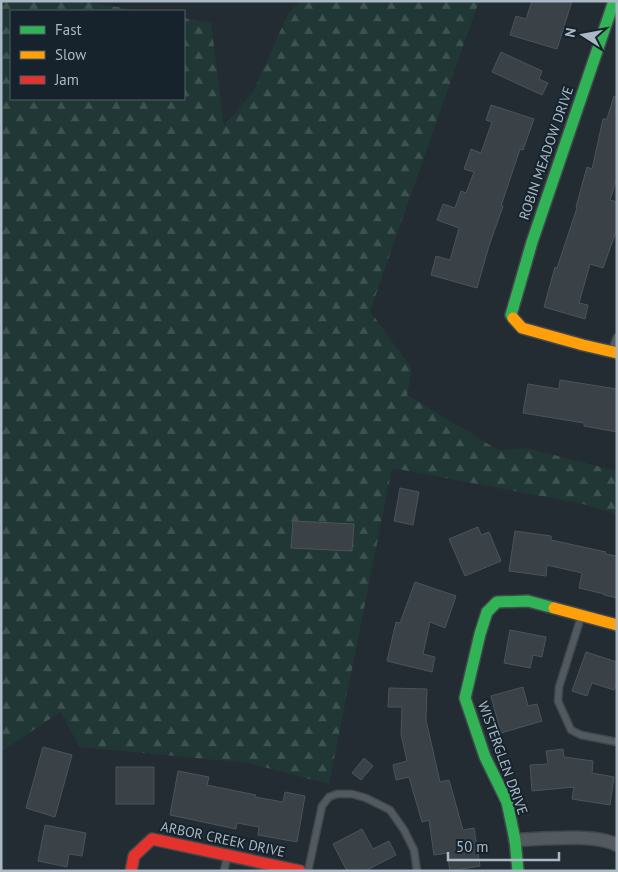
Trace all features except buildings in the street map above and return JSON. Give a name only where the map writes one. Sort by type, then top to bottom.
[{"type":"street","name":"ROBIN MEADOW DRIVE","points":[[614,1],[532,242],[511,315],[522,328],[614,352]]},
{"type":"street","name":"WISTERGLEN DRIVE","points":[[518,871],[515,840],[506,802],[486,757],[465,698],[480,634],[487,612],[497,602],[528,601],[581,615]]},
{"type":"street","points":[[581,615],[617,625]]},
{"type":"street","points":[[515,840],[583,838],[612,842],[617,846]]},
{"type":"street","name":"ARBOR CREEK DRIVE","points":[[131,871],[134,856],[152,839],[302,870]]},
{"type":"lane","points":[[614,352],[617,338]]},
{"type":"lane","points":[[581,615],[558,687],[558,701],[571,730],[581,735],[617,742]]},
{"type":"lane","points":[[302,870],[322,806],[328,797],[338,794],[352,794],[366,798],[390,810],[404,830],[414,850],[417,871]]},
{"type":"lane","points":[[224,871],[227,855]]},
{"type":"green space","points":[[1,1],[81,1],[136,10],[10,10],[10,100],[185,100],[185,18],[211,23],[224,125],[253,92],[288,14],[300,1],[479,1],[370,311],[412,369],[407,395],[498,450],[526,448],[617,471],[617,514],[583,504],[392,468],[329,784],[248,763],[80,747],[60,712],[1,752]]},
{"type":"traffic: fast","points":[[513,318],[511,315],[532,242],[614,1]]},
{"type":"traffic: fast","points":[[518,871],[515,840],[507,802],[485,757],[465,698],[487,612],[497,602],[528,601],[554,608]]},
{"type":"traffic: slow","points":[[513,318],[522,328],[617,353]]},
{"type":"traffic: slow","points":[[554,608],[617,625]]},
{"type":"traffic: jam","points":[[131,871],[134,856],[152,839],[300,871]]}]
